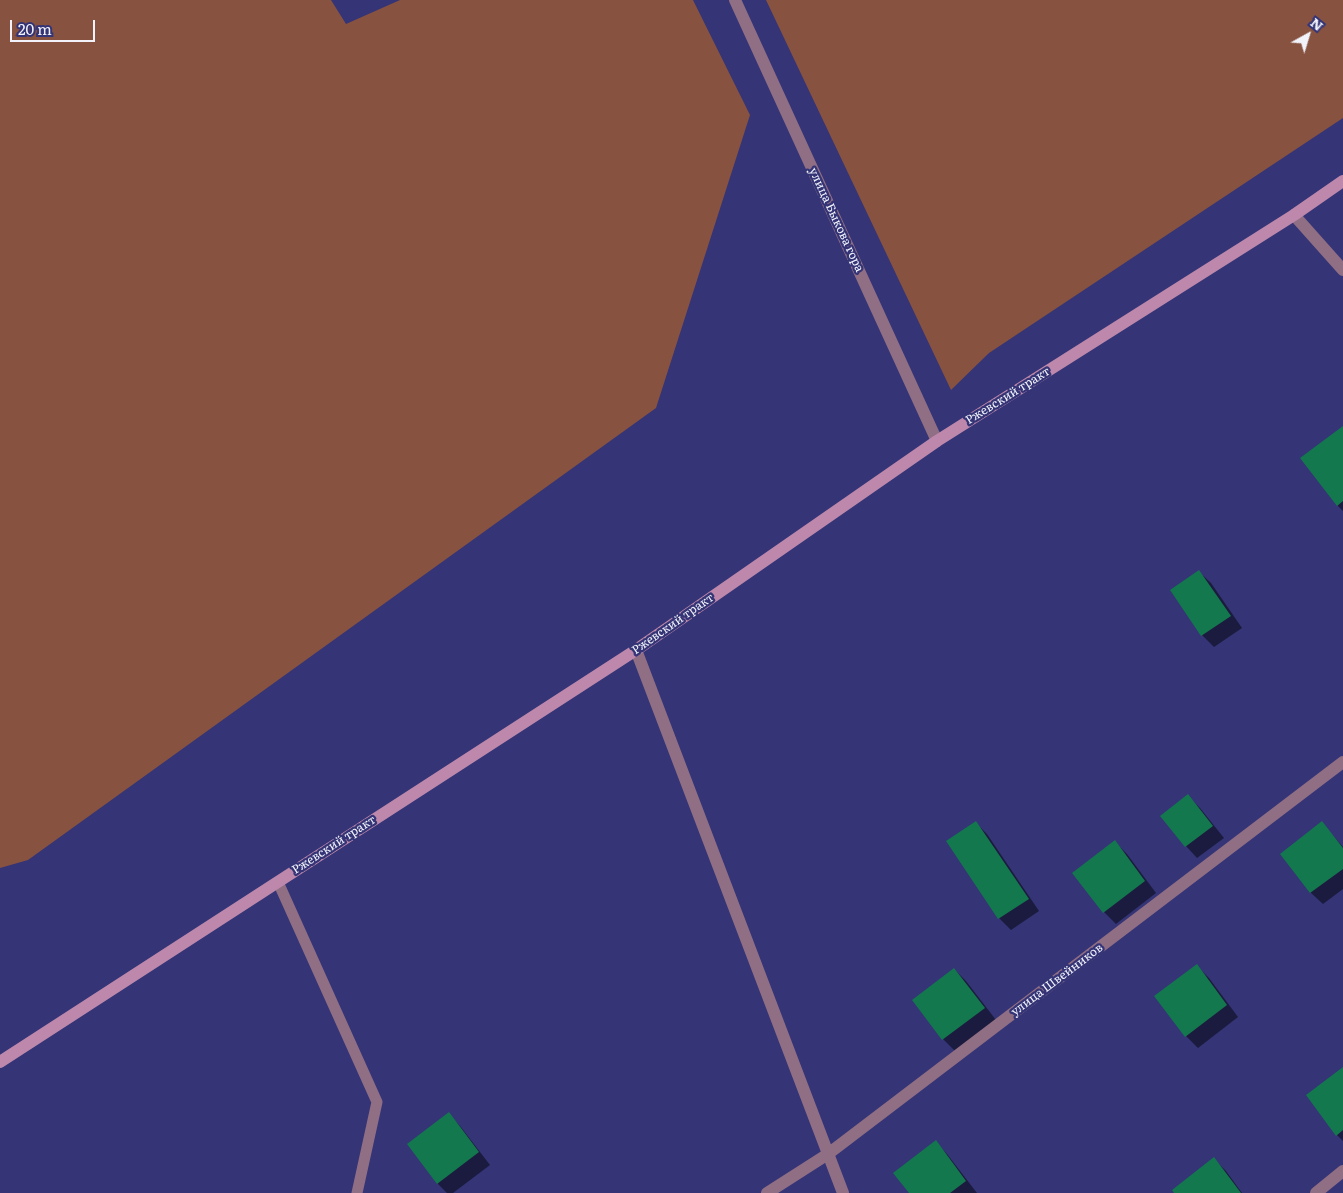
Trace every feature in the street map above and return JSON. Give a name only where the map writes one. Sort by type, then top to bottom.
[{"type":"main road","name":"Ржевский тракт","points":[[0,1062],[636,650],[937,441],[1294,215],[1343,181]]},
{"type":"street","name":"улица Быкова гора","points":[[735,0],[937,441]]},
{"type":"street","points":[[1294,215],[1343,270]]},
{"type":"street","points":[[636,650],[842,1193]]},
{"type":"street","name":"улица Швейников","points":[[767,1193],[828,1154],[1343,762]]},
{"type":"street","points":[[1316,1193],[1343,1171]]},
{"type":"lane","points":[[278,882],[376,1102],[356,1193]]},
{"type":"shaded area","points":[[0,0],[331,0],[346,24],[400,0],[693,0],[750,115],[656,408],[28,860],[0,868]]},
{"type":"shaded area","points":[[766,0],[1343,0],[1343,118],[989,353],[951,390]]},
{"type":"building","points":[[1343,426],[1343,501],[1337,506],[1300,458]]},
{"type":"building","points":[[1199,570],[1231,616],[1201,636],[1170,590]]},
{"type":"building","points":[[1188,794],[1213,826],[1185,847],[1160,816]]},
{"type":"building","points":[[976,821],[1029,899],[998,919],[946,841]]},
{"type":"building","points":[[1322,821],[1343,848],[1343,869],[1310,893],[1280,854]]},
{"type":"building","points":[[1115,840],[1145,881],[1103,913],[1072,873]]},
{"type":"building","points":[[1197,964],[1227,1005],[1185,1037],[1154,996]]},
{"type":"building","points":[[954,968],[985,1008],[942,1040],[912,1000]]},
{"type":"building","points":[[1343,1067],[1343,1130],[1336,1136],[1306,1095]]},
{"type":"building","points":[[449,1112],[479,1152],[437,1184],[407,1144]]},
{"type":"building","points":[[936,1140],[966,1181],[950,1193],[909,1193],[893,1173]]},
{"type":"building","points":[[1214,1157],[1241,1193],[1174,1193],[1172,1190]]}]
